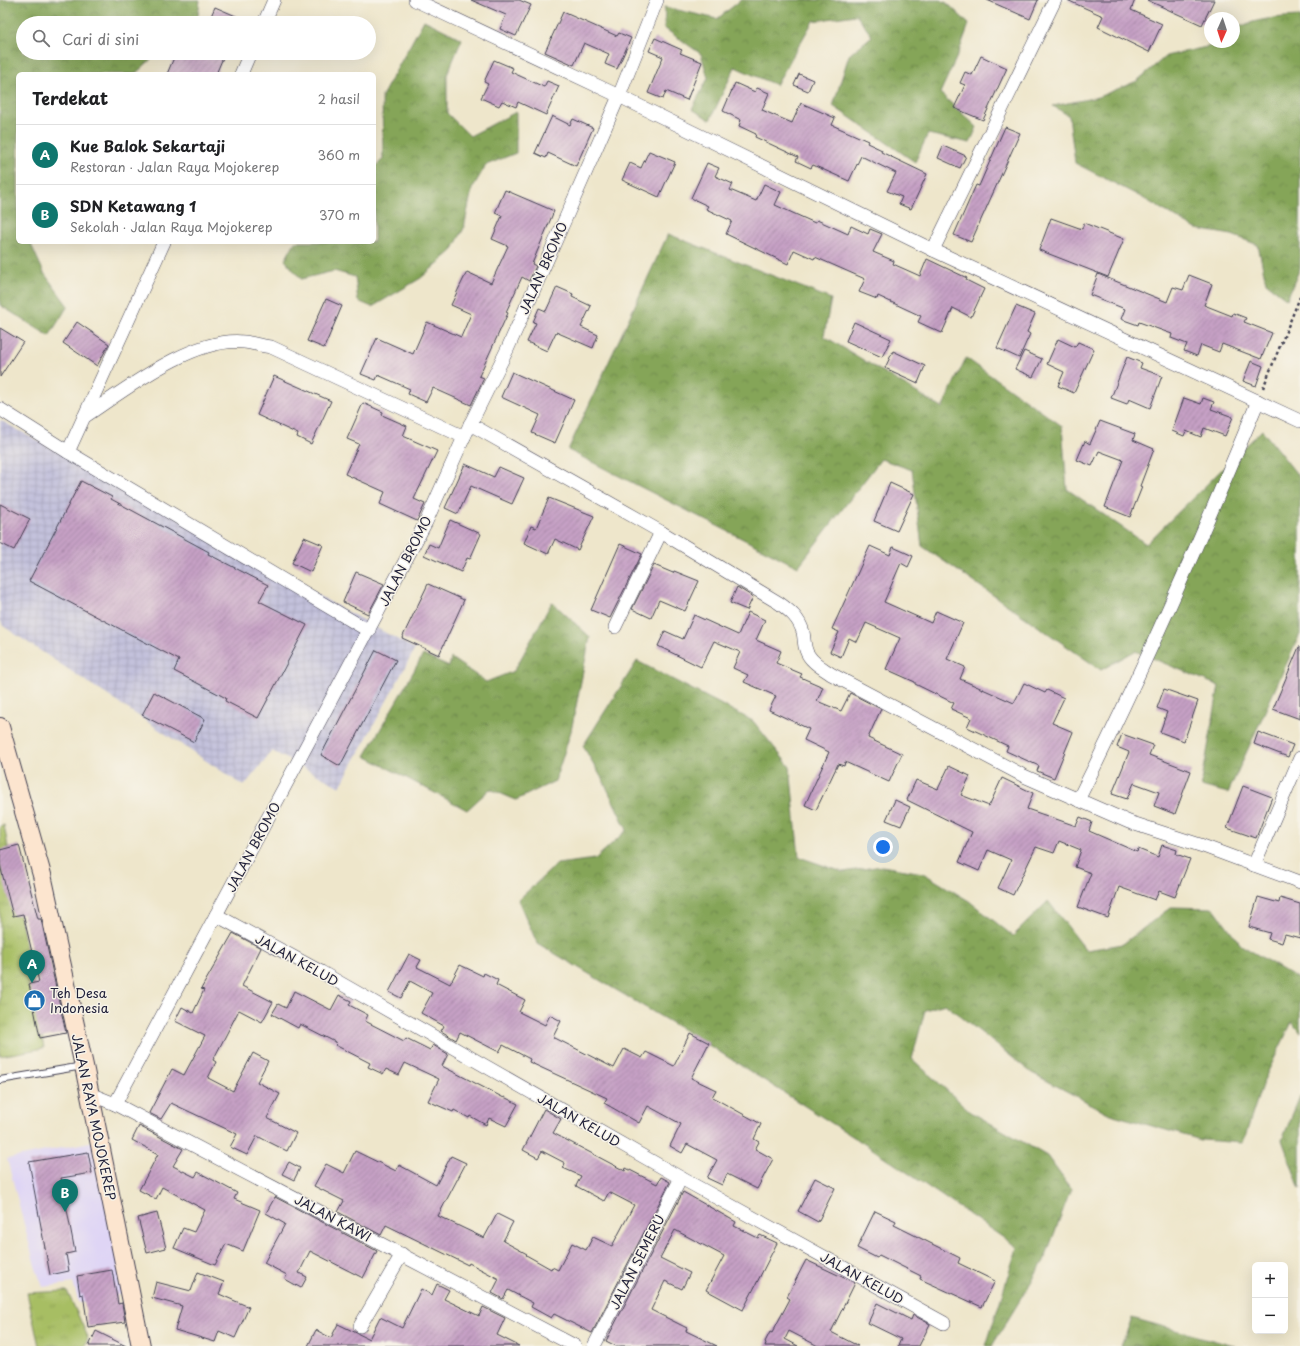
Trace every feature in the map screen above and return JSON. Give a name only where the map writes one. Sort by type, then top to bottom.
[{"type":"main road","name":"JALAN RAYA MOJOKEREP","points":[[0,727],[42,875],[90,1094],[141,1346]]},
{"type":"street","points":[[267,16],[274,0]]},
{"type":"street","points":[[414,0],[620,96],[934,250],[1300,421]]},
{"type":"street","name":"JALAN BROMO","points":[[115,1104],[426,522],[470,424],[507,350],[620,96],[657,0]]},
{"type":"street","points":[[934,250],[1055,0]]},
{"type":"street","points":[[242,72],[247,60]]},
{"type":"street","points":[[68,452],[163,244]]},
{"type":"street","points":[[84,417],[153,372],[190,352],[218,344],[243,342],[271,348],[464,437]]},
{"type":"street","points":[[1078,800],[1118,721],[1166,618],[1258,401]]},
{"type":"street","points":[[0,408],[68,452],[369,631]]},
{"type":"street","points":[[470,424],[660,532],[791,612],[799,621],[803,632],[804,648],[809,657],[831,674],[1024,776],[1078,800],[1130,822],[1300,882]]},
{"type":"street","points":[[615,627],[660,532]]},
{"type":"street","points":[[1254,865],[1300,758]]},
{"type":"street","name":"JALAN KELUD","points":[[216,915],[321,972],[680,1178],[944,1323]]},
{"type":"street","name":"JALAN KAWI","points":[[90,1094],[115,1104],[575,1346]]},
{"type":"street","name":"JALAN SEMERU","points":[[594,1346],[680,1178]]},
{"type":"street","points":[[360,1326],[402,1254]]},
{"type":"lane","points":[[0,1080],[84,1066]]},
{"type":"path","points":[[1258,401],[1300,297]]},
{"type":"shaded area","points":[[0,420],[415,649],[340,787],[272,751],[244,786],[3,626],[0,620]]},
{"type":"shaded area","points":[[95,1141],[127,1293],[79,1303],[73,1283],[43,1287],[35,1266],[7,1159]]},
{"type":"green space","points":[[0,0],[200,0],[198,16],[16,16],[16,60],[150,60],[137,72],[16,72],[16,244],[31,244],[44,273],[68,306],[49,336],[0,305]]},
{"type":"green space","points":[[741,0],[941,0],[947,3],[969,24],[959,52],[940,93],[977,127],[970,143],[928,134],[915,162],[833,106],[849,55],[872,36],[856,15],[813,21],[776,85],[735,67],[710,120],[692,109],[708,78],[701,54],[664,28],[665,7],[717,19]]},
{"type":"green space","points":[[1300,16],[1300,268],[1287,299],[1266,283],[1258,245],[1232,235],[1196,229],[1141,197],[1075,163],[1069,116],[1053,106],[1098,97],[1137,81],[1166,56],[1204,48],[1240,48],[1240,27],[1249,23],[1274,18]]},
{"type":"green space","points":[[424,20],[462,39],[447,75],[447,113],[470,136],[516,112],[516,153],[486,165],[472,189],[464,228],[452,251],[421,278],[372,307],[358,301],[355,277],[334,271],[301,279],[285,260],[294,244],[376,244],[376,166],[383,159],[382,96]]},
{"type":"green space","points":[[668,234],[831,299],[824,336],[942,408],[966,358],[1062,426],[1067,489],[1146,544],[1262,430],[1300,478],[1300,634],[1228,793],[1201,786],[1219,686],[1135,651],[1101,670],[922,546],[912,470],[881,459],[798,567],[568,450]]},
{"type":"green space","points":[[552,602],[590,637],[571,731],[555,781],[516,800],[490,789],[467,810],[365,756],[423,655],[449,667],[451,658],[486,682],[514,671]]},
{"type":"green space","points":[[637,661],[753,721],[790,767],[799,857],[843,872],[882,866],[923,873],[969,901],[1013,936],[1048,901],[1086,950],[1123,944],[1171,907],[1214,908],[1241,945],[1300,980],[1300,1033],[1292,1022],[1263,1082],[1243,1143],[1201,1140],[1110,1114],[1032,1073],[945,1004],[925,1010],[912,1059],[971,1112],[1047,1156],[1071,1189],[1044,1261],[992,1346],[986,1346],[1017,1247],[871,1148],[707,1044],[537,943],[518,900],[557,864],[595,859],[627,830],[604,782],[583,746]]},
{"type":"green space","points":[[4,825],[44,1048],[0,1056],[0,826]]},
{"type":"green space","points":[[1300,1096],[1300,1189],[1282,1140]]},
{"type":"green space","points":[[67,1291],[88,1337],[85,1346],[39,1346],[27,1293]]},
{"type":"green space","points":[[1132,1318],[1234,1346],[1121,1346]]},
{"type":"building","points":[[471,0],[519,0],[531,5],[516,36],[500,29],[506,15]]},
{"type":"building","points":[[987,0],[1038,0],[1030,19]]},
{"type":"building","points":[[1067,0],[1135,0],[1131,10],[1162,24],[1149,52],[1098,27],[1103,16]]},
{"type":"building","points":[[1147,0],[1214,0],[1208,12],[1204,12],[1204,21],[1202,25]]},
{"type":"building","points":[[215,7],[236,16],[211,16]]},
{"type":"building","points":[[563,12],[617,36],[619,33],[631,38],[617,69],[605,64],[609,54],[584,43],[574,65],[545,52]]},
{"type":"building","points":[[655,38],[682,50],[680,53],[702,62],[687,100],[666,91],[663,99],[648,93],[663,57],[649,51]]},
{"type":"building","points":[[981,56],[1007,68],[983,120],[954,108],[965,85],[960,83],[965,72],[972,75]]},
{"type":"building","points":[[173,60],[222,60],[217,72],[168,72]]},
{"type":"building","points":[[494,60],[513,68],[511,72],[544,87],[547,81],[559,86],[546,115],[518,102],[516,107],[502,101],[499,106],[481,98],[488,84],[484,82]]},
{"type":"building","points":[[799,74],[813,80],[808,91],[794,85]]},
{"type":"building","points":[[735,83],[755,92],[757,88],[769,93],[762,110],[792,123],[801,103],[835,118],[832,125],[868,141],[867,143],[882,150],[881,152],[927,174],[911,209],[899,204],[902,197],[887,191],[896,173],[861,156],[849,181],[813,165],[811,168],[796,161],[798,157],[755,137],[756,134],[739,126],[741,120],[723,111]]},
{"type":"building","points":[[552,116],[570,125],[573,119],[593,128],[576,166],[548,153],[546,158],[535,153]]},
{"type":"building","points":[[1005,127],[1020,133],[971,242],[954,235],[976,185],[979,186]]},
{"type":"building","points":[[943,146],[966,156],[960,168],[938,158]]},
{"type":"building","points":[[649,151],[675,162],[659,197],[622,180],[630,163],[641,168]]},
{"type":"building","points":[[707,163],[719,168],[715,176],[733,184],[730,190],[756,201],[764,184],[781,192],[775,205],[815,223],[817,220],[848,234],[851,226],[868,234],[870,229],[882,234],[873,252],[894,261],[893,264],[920,276],[927,259],[967,278],[966,280],[984,289],[971,317],[953,308],[942,333],[918,322],[921,316],[878,296],[877,299],[859,292],[865,279],[815,257],[814,259],[794,250],[788,264],[726,234],[732,221],[706,209],[708,206],[691,198]]},
{"type":"building","points":[[505,190],[554,211],[532,264],[536,266],[529,281],[522,277],[506,312],[508,313],[479,376],[484,378],[471,405],[433,388],[426,402],[408,394],[410,389],[378,375],[376,380],[361,374],[377,338],[413,354],[427,322],[461,337],[471,314],[451,305],[467,272],[491,283],[508,246],[492,239],[502,216],[495,213]]},
{"type":"building","points":[[1051,218],[1082,229],[1084,223],[1124,239],[1108,277],[1039,250]]},
{"type":"building","points":[[1098,274],[1167,302],[1173,287],[1183,290],[1189,275],[1212,284],[1204,305],[1232,316],[1233,313],[1246,318],[1244,322],[1272,333],[1261,359],[1222,344],[1219,352],[1201,345],[1197,356],[1184,351],[1187,344],[1171,338],[1172,334],[1139,322],[1138,325],[1121,319],[1125,309],[1090,295]]},
{"type":"building","points":[[557,287],[573,294],[572,297],[591,306],[581,327],[598,335],[593,348],[556,332],[547,351],[527,342],[536,323],[533,322],[539,308],[546,311]]},
{"type":"building","points":[[326,299],[342,306],[324,348],[307,341]]},
{"type":"building","points":[[1016,306],[1035,314],[1027,332],[1030,334],[1019,358],[997,348]]},
{"type":"building","points":[[77,322],[109,344],[97,366],[63,343]]},
{"type":"building","points":[[854,322],[891,339],[882,357],[846,341]]},
{"type":"building","points":[[0,328],[23,342],[0,377]]},
{"type":"building","points":[[1058,339],[1075,347],[1078,342],[1094,349],[1074,393],[1058,386],[1064,372],[1047,364]]},
{"type":"building","points":[[893,351],[925,366],[918,383],[885,368]]},
{"type":"building","points":[[1024,351],[1042,359],[1033,377],[1015,369]]},
{"type":"building","points":[[1127,357],[1142,363],[1140,368],[1162,376],[1150,408],[1129,399],[1127,404],[1111,398]]},
{"type":"building","points":[[1251,361],[1263,366],[1256,386],[1243,381]]},
{"type":"building","points":[[512,372],[574,400],[555,443],[532,433],[540,415],[501,397]]},
{"type":"building","points":[[274,376],[331,401],[311,444],[297,437],[298,434],[257,415]]},
{"type":"building","points":[[1184,398],[1201,404],[1203,398],[1214,402],[1211,409],[1233,417],[1225,436],[1204,428],[1201,437],[1186,431],[1184,436],[1172,431]]},
{"type":"building","points":[[363,403],[383,412],[382,415],[407,426],[403,436],[437,451],[414,499],[425,504],[417,521],[380,504],[385,492],[345,474],[359,444],[347,439]]},
{"type":"building","points":[[1100,421],[1135,434],[1133,440],[1154,449],[1140,486],[1142,487],[1130,517],[1105,507],[1123,460],[1099,451],[1092,466],[1077,460],[1085,441],[1090,444]]},
{"type":"building","points":[[465,464],[494,477],[499,467],[524,478],[512,504],[471,486],[458,514],[445,508]]},
{"type":"building","points":[[81,481],[209,552],[208,554],[268,585],[259,601],[307,625],[258,718],[225,701],[226,698],[174,671],[179,660],[29,581]]},
{"type":"building","points":[[890,483],[914,494],[897,531],[874,521]]},
{"type":"building","points":[[549,498],[594,516],[578,550],[555,539],[548,554],[524,543],[531,526],[536,528]]},
{"type":"building","points":[[0,504],[30,519],[14,550],[0,543]]},
{"type":"building","points":[[450,520],[481,534],[470,559],[467,558],[461,572],[424,555],[429,544],[438,548]]},
{"type":"building","points":[[304,537],[323,545],[311,572],[292,563]]},
{"type":"building","points":[[620,544],[642,554],[610,618],[591,610]]},
{"type":"building","points":[[870,546],[890,555],[893,547],[913,556],[908,567],[901,563],[884,602],[931,623],[936,611],[963,623],[947,659],[965,667],[960,679],[1014,703],[1024,683],[1045,693],[1047,690],[1064,698],[1052,723],[1073,732],[1054,778],[1037,771],[1039,766],[1006,751],[1008,746],[967,727],[971,718],[951,709],[954,703],[915,684],[915,682],[886,669],[900,638],[866,623],[857,642],[849,638],[841,657],[830,652],[839,632],[832,629]]},
{"type":"building","points":[[654,565],[699,581],[685,611],[659,600],[651,618],[632,609]]},
{"type":"building","points":[[356,572],[384,584],[368,614],[343,602]]},
{"type":"building","points":[[428,584],[464,600],[439,655],[402,638]]},
{"type":"building","points":[[737,587],[753,597],[747,610],[730,603]]},
{"type":"building","points":[[748,612],[765,620],[756,640],[781,651],[776,663],[802,674],[800,677],[823,687],[817,701],[841,711],[850,693],[881,709],[868,738],[902,754],[889,782],[845,762],[844,766],[838,764],[816,810],[805,805],[829,752],[804,740],[809,729],[769,710],[776,696],[744,682],[748,675],[733,668],[740,652],[714,641],[701,667],[658,646],[665,631],[683,639],[694,615],[738,635]]},
{"type":"building","points":[[1300,647],[1300,719],[1273,709]]},
{"type":"building","points":[[376,650],[396,660],[340,766],[321,755]]},
{"type":"building","points":[[1164,689],[1198,701],[1184,741],[1160,732],[1167,712],[1157,708]]},
{"type":"building","points":[[154,692],[205,719],[194,742],[142,715]]},
{"type":"building","points":[[1258,732],[1293,745],[1288,757],[1254,744]]},
{"type":"building","points":[[1122,734],[1153,745],[1149,755],[1191,771],[1175,814],[1154,806],[1159,792],[1134,783],[1127,799],[1112,794],[1129,752],[1117,747]]},
{"type":"building","points":[[949,766],[970,776],[961,795],[989,806],[1002,778],[1033,793],[1027,809],[1076,826],[1080,817],[1092,822],[1089,831],[1137,852],[1138,849],[1158,857],[1162,845],[1177,850],[1176,854],[1190,859],[1175,897],[1159,891],[1155,900],[1119,887],[1108,918],[1078,907],[1091,873],[1075,867],[1081,850],[1059,841],[1054,853],[1036,847],[1013,895],[998,888],[1011,860],[988,850],[979,871],[959,862],[972,832],[907,800],[916,780],[938,789]]},
{"type":"building","points":[[1243,786],[1272,797],[1256,838],[1227,828]]},
{"type":"building","points":[[895,800],[910,807],[901,826],[886,820]]},
{"type":"building","points":[[19,845],[38,919],[41,919],[66,1033],[40,1038],[29,984],[39,982],[23,914],[13,916],[0,865],[0,850]]},
{"type":"building","points":[[1258,897],[1279,903],[1280,898],[1300,904],[1300,938],[1285,934],[1282,943],[1268,939],[1270,933],[1249,927]]},
{"type":"building","points":[[233,933],[261,948],[242,986],[273,1002],[262,1022],[239,1010],[213,1060],[216,1062],[208,1078],[233,1091],[253,1053],[268,1061],[257,1082],[280,1094],[267,1118],[296,1133],[287,1151],[257,1136],[247,1155],[230,1147],[237,1134],[171,1103],[161,1119],[149,1113],[172,1069],[184,1075],[205,1036],[175,1021],[182,1007],[193,1013],[204,990],[201,989]]},
{"type":"building","points":[[409,954],[421,960],[417,967],[450,984],[460,965],[483,976],[484,973],[498,980],[496,985],[525,1000],[519,1012],[545,1025],[550,1015],[561,1021],[553,1037],[614,1068],[624,1049],[642,1058],[646,1052],[674,1066],[690,1033],[709,1043],[691,1078],[716,1090],[712,1097],[761,1124],[754,1139],[759,1142],[755,1149],[773,1159],[757,1189],[727,1174],[722,1185],[707,1178],[717,1160],[687,1144],[682,1153],[670,1146],[681,1124],[648,1106],[639,1123],[604,1103],[607,1098],[529,1062],[530,1059],[503,1045],[499,1052],[460,1032],[456,1040],[441,1031],[444,1026],[421,1013],[432,993],[410,981],[401,998],[389,992]]},
{"type":"building","points":[[294,991],[331,1010],[339,995],[351,1001],[349,1005],[368,1015],[365,1021],[404,1041],[406,1038],[430,1050],[433,1045],[448,1054],[442,1066],[518,1104],[506,1126],[489,1118],[486,1125],[470,1116],[469,1118],[454,1110],[453,1112],[428,1101],[439,1079],[405,1063],[399,1075],[386,1069],[383,1074],[368,1067],[370,1063],[335,1045],[337,1043],[300,1024],[298,1028],[272,1014],[278,1004],[286,1008]]},
{"type":"building","points":[[544,1109],[561,1119],[553,1133],[625,1171],[626,1168],[657,1184],[661,1177],[670,1182],[592,1333],[554,1314],[551,1318],[531,1307],[533,1303],[508,1290],[503,1299],[492,1293],[499,1279],[469,1263],[468,1265],[386,1225],[381,1235],[338,1212],[344,1201],[314,1186],[326,1164],[344,1173],[355,1151],[396,1171],[399,1165],[436,1185],[451,1156],[466,1163],[438,1216],[484,1238],[497,1214],[513,1222],[503,1241],[551,1269],[552,1267],[558,1270],[572,1243],[586,1250],[593,1237],[612,1246],[634,1205],[609,1192],[604,1201],[576,1186],[581,1176],[563,1168],[565,1163],[542,1151],[538,1158],[523,1150]]},
{"type":"building","points":[[139,1126],[183,1149],[173,1166],[195,1177],[198,1172],[237,1193],[234,1199],[260,1210],[243,1251],[226,1244],[215,1265],[174,1248],[183,1228],[194,1232],[205,1210],[162,1187],[156,1199],[139,1190],[158,1154],[132,1140]]},
{"type":"building","points":[[88,1152],[92,1173],[61,1178],[75,1252],[66,1254],[69,1271],[50,1275],[29,1162]]},
{"type":"building","points":[[289,1162],[300,1168],[294,1180],[282,1174]]},
{"type":"building","points":[[815,1178],[835,1188],[818,1222],[798,1211]]},
{"type":"building","points":[[683,1192],[736,1222],[734,1226],[758,1238],[760,1235],[777,1243],[743,1310],[706,1290],[724,1256],[675,1230],[660,1258],[690,1273],[682,1289],[665,1281],[651,1310],[687,1328],[686,1331],[717,1346],[616,1346],[606,1341]]},
{"type":"building","points":[[275,1197],[377,1251],[363,1278],[310,1251],[299,1273],[307,1277],[301,1288],[285,1279],[287,1275],[264,1263],[285,1224],[266,1213]]},
{"type":"building","points":[[875,1211],[896,1221],[894,1225],[960,1258],[958,1263],[995,1281],[982,1307],[920,1279],[921,1276],[879,1255],[877,1258],[857,1248]]},
{"type":"building","points":[[157,1213],[166,1248],[147,1253],[138,1218]]},
{"type":"building","points":[[806,1260],[855,1283],[831,1332],[858,1346],[818,1346],[789,1331],[785,1339],[798,1346],[765,1346],[765,1342],[770,1332],[772,1333],[790,1299],[787,1297]]},
{"type":"building","points":[[112,1270],[118,1304],[122,1303],[125,1322],[88,1327],[83,1294],[80,1295],[77,1276]]},
{"type":"building","points":[[198,1272],[224,1282],[219,1294],[249,1307],[235,1338],[219,1331],[215,1342],[175,1330],[182,1306],[152,1298],[156,1282],[191,1291]]},
{"type":"building","points":[[437,1284],[449,1290],[444,1299],[479,1316],[483,1307],[505,1318],[497,1335],[519,1346],[308,1346],[316,1330],[331,1338],[338,1324],[369,1339],[380,1317],[402,1328],[421,1289],[432,1295]]},
{"type":"building","points":[[877,1303],[911,1320],[913,1315],[930,1324],[919,1346],[898,1346],[901,1339],[868,1323]]},
{"type":"building","points":[[96,1331],[126,1346],[89,1346]]},
{"type":"place","name":"Kue Balok Sekartaji","points":[[32,983]]},
{"type":"place","name":"Teh Desa Indonesia","points":[[35,1000]]},
{"type":"place","name":"SDN Ketawang 1","points":[[65,1212]]}]
